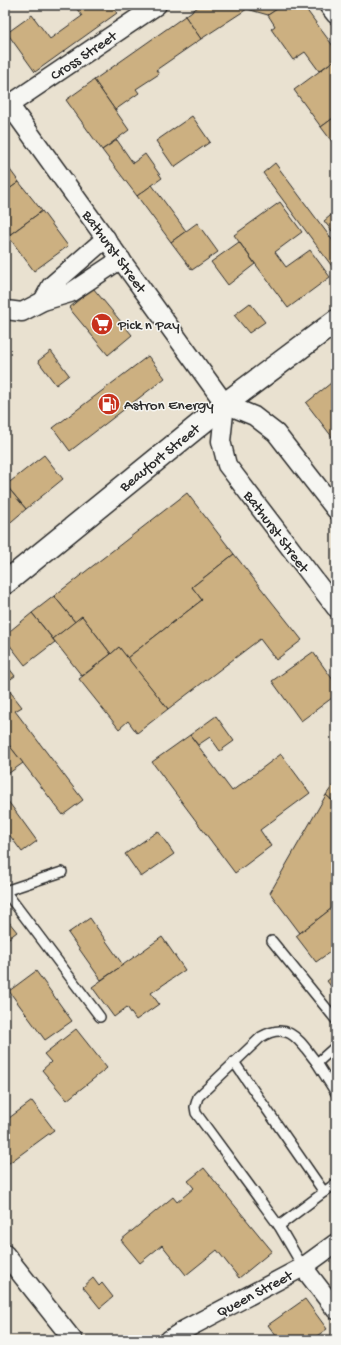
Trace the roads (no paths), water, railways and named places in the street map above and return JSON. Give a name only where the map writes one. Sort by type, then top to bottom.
[{"type":"main road","name":"Beaufort Street","points":[[5,582],[225,404],[336,321]]},
{"type":"street","name":"Cross Street","points":[[7,102],[157,5]]},
{"type":"street","points":[[328,5],[336,15]]},
{"type":"street","name":"Bathurst Street","points":[[7,102],[225,404],[221,441],[227,466],[336,608]]},
{"type":"street","points":[[43,300],[51,286],[106,238]]},
{"type":"street","points":[[5,309],[22,312],[43,300],[70,293],[121,259]]},
{"type":"street","points":[[225,404],[254,416],[276,433],[336,510]]},
{"type":"street","name":"Queen Street","points":[[169,1340],[184,1330],[304,1267],[336,1243]]},
{"type":"street","points":[[5,1254],[73,1340]]},
{"type":"street","points":[[304,1267],[336,1310]]},
{"type":"lane","points":[[62,872],[5,891],[100,1017]]},
{"type":"lane","points":[[272,941],[335,1019]]},
{"type":"lane","points":[[304,1267],[279,1226],[196,1113],[195,1107],[198,1097],[234,1062],[261,1037],[278,1030],[288,1031],[296,1037],[317,1063],[336,1093]]},
{"type":"lane","points":[[317,1063],[336,1046]]},
{"type":"lane","points":[[234,1062],[324,1192]]},
{"type":"lane","points":[[279,1226],[336,1182]]},
{"type":"place","name":"Pick n Pay","points":[[102,324]]},
{"type":"place","name":"Astron Energy","points":[[109,404]]}]
